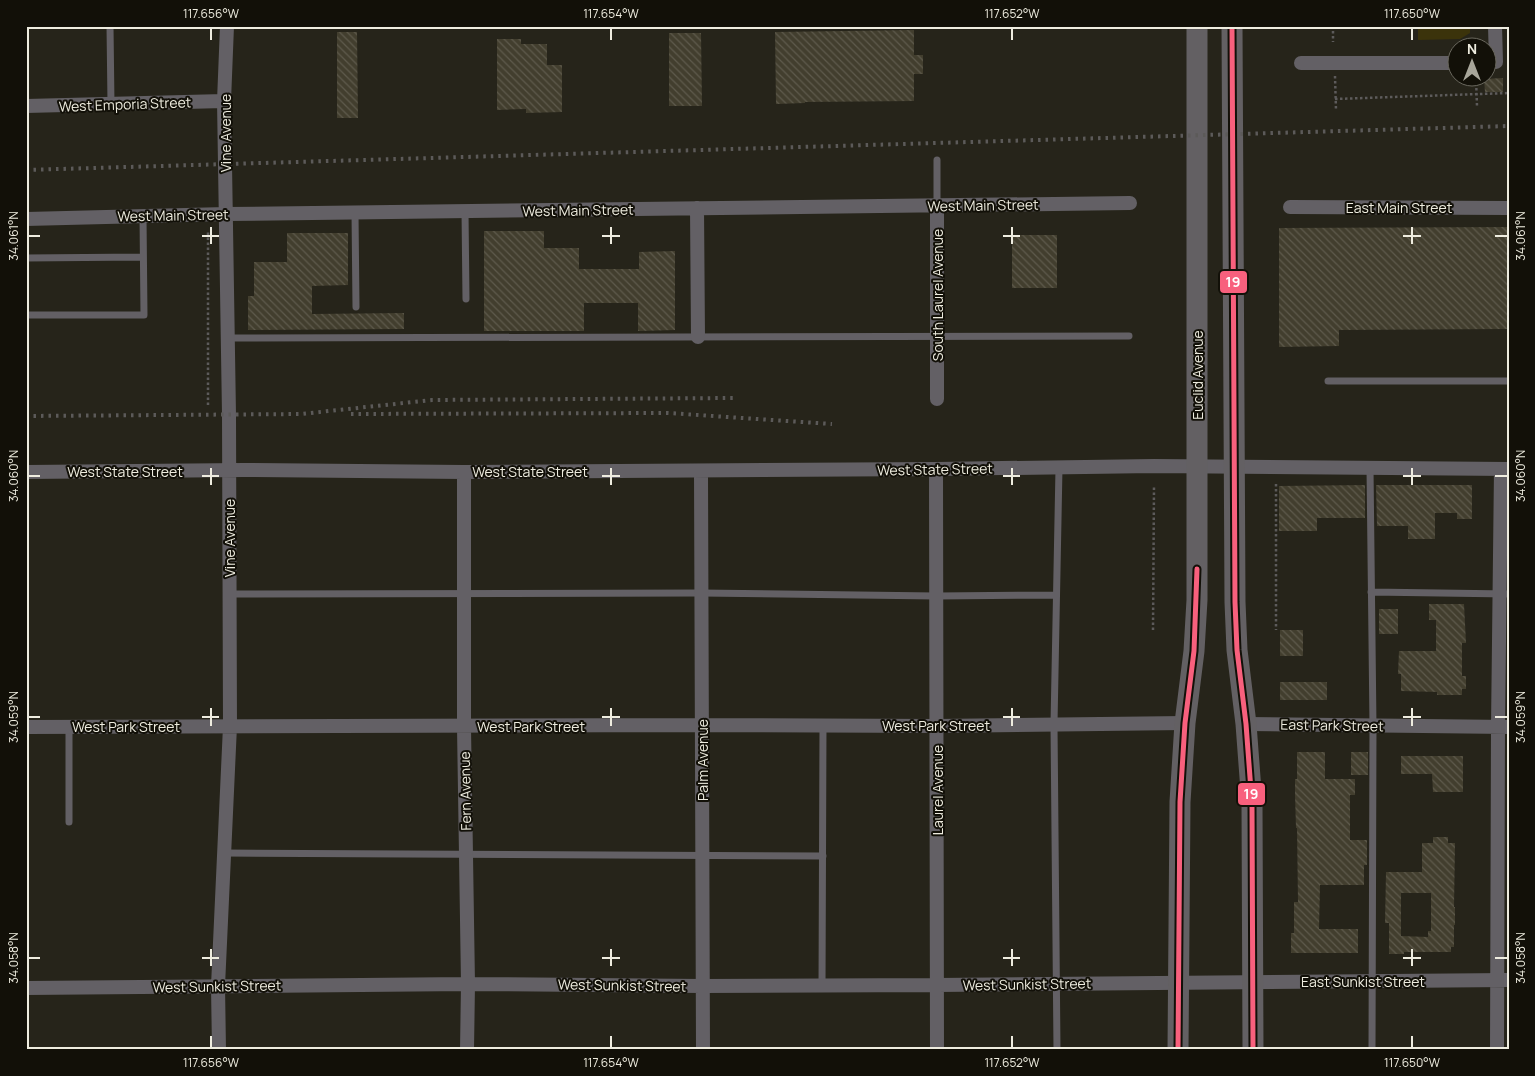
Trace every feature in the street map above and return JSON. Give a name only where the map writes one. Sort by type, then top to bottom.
[{"type":"main road","name":"Euclid Avenue","points":[[1178,1050],[1180,802],[1185,723],[1194,651],[1196,600],[1197,26]]},
{"type":"main road","points":[[1232,26],[1235,602],[1237,650],[1246,724],[1252,804],[1253,1050]]},
{"type":"street","name":"Vine Avenue","points":[[218,1050],[218,986],[230,726],[228,338],[224,101],[227,26]]},
{"type":"street","points":[[1301,63],[1448,62]]},
{"type":"street","name":"West Emporia Street","points":[[26,106],[224,101]]},
{"type":"street","name":"West Main Street","points":[[26,219],[355,212],[1130,203]]},
{"type":"street","name":"South Laurel Avenue","points":[[937,206],[937,399]]},
{"type":"street","name":"East Main Street","points":[[1290,207],[1509,208]]},
{"type":"street","points":[[697,208],[698,337]]},
{"type":"street","name":"West State Street","points":[[26,472],[229,470],[464,472],[1154,466],[1505,469]]},
{"type":"street","name":"Laurel Avenue","points":[[936,469],[938,1050]]},
{"type":"street","points":[[1497,1050],[1503,980],[1505,469]]},
{"type":"street","name":"Palm Avenue","points":[[701,470],[703,1050]]},
{"type":"street","name":"Fern Avenue","points":[[464,472],[467,1050]]},
{"type":"street","name":"West Park Street","points":[[26,727],[937,726],[1185,723]]},
{"type":"street","name":"East Park Street","points":[[1246,724],[1503,727]]},
{"type":"street","name":"East Sunkist Street","points":[[1218,981],[1503,980]]},
{"type":"street","name":"West Sunkist Street","points":[[26,988],[468,984],[822,986],[1218,981]]},
{"type":"lane","points":[[110,26],[111,104]]},
{"type":"lane","name":"South Laurel Avenue","points":[[936,160],[937,206]]},
{"type":"lane","points":[[465,211],[466,299]]},
{"type":"lane","points":[[355,212],[356,307]]},
{"type":"lane","points":[[26,315],[144,315],[143,216]]},
{"type":"lane","points":[[26,258],[143,257]]},
{"type":"lane","points":[[228,338],[1129,336]]},
{"type":"lane","points":[[1328,382],[1509,381]]},
{"type":"lane","points":[[1057,1050],[1054,724],[1058,468]]},
{"type":"lane","points":[[1370,468],[1373,726],[1372,1050]]},
{"type":"lane","points":[[1371,592],[1504,594]]},
{"type":"lane","points":[[229,594],[1056,595]]},
{"type":"lane","points":[[69,726],[69,822]]},
{"type":"lane","points":[[822,986],[823,726]]},
{"type":"lane","points":[[224,853],[823,856]]},
{"type":"path","points":[[1333,26],[1333,42]]},
{"type":"path","points":[[1334,63],[1336,110]]},
{"type":"path","points":[[1476,88],[1476,106]]},
{"type":"path","points":[[1335,99],[1509,94]]},
{"type":"path","points":[[208,230],[208,405]]},
{"type":"path","points":[[1276,484],[1276,630]]},
{"type":"path","points":[[1153,630],[1154,486]]},
{"type":"shaded area","points":[[1418,26],[1470,26],[1470,33],[1462,38],[1418,40]]},
{"type":"building","points":[[914,30],[914,55],[923,55],[923,74],[914,74],[914,101],[776,104],[775,32]]},
{"type":"building","points":[[337,32],[357,32],[358,118],[337,118]]},
{"type":"building","points":[[669,33],[701,33],[702,106],[669,106]]},
{"type":"building","points":[[497,39],[521,39],[521,44],[547,44],[547,65],[562,65],[562,112],[526,113],[526,109],[497,110]]},
{"type":"building","points":[[1498,78],[1503,78],[1503,92],[1485,92],[1485,88],[1498,88]]},
{"type":"building","points":[[1509,227],[1509,329],[1339,330],[1339,346],[1279,347],[1279,228]]},
{"type":"building","points":[[484,231],[544,231],[544,248],[579,248],[579,269],[639,269],[639,252],[675,251],[675,330],[638,331],[638,303],[584,303],[584,331],[484,331]]},
{"type":"building","points":[[287,233],[348,233],[348,285],[312,286],[312,314],[404,313],[404,329],[248,330],[248,296],[254,296],[254,262],[287,262]]},
{"type":"building","points":[[1012,235],[1057,235],[1057,288],[1012,288]]},
{"type":"building","points":[[1365,485],[1365,518],[1317,518],[1317,531],[1279,531],[1279,486]]},
{"type":"building","points":[[1376,485],[1472,485],[1472,519],[1457,519],[1457,513],[1435,513],[1435,539],[1408,539],[1408,526],[1377,526]]},
{"type":"building","points":[[1429,604],[1464,604],[1466,643],[1462,643],[1462,676],[1466,676],[1466,689],[1462,689],[1462,695],[1437,695],[1437,692],[1401,691],[1401,674],[1398,674],[1399,651],[1436,651],[1436,620],[1429,620]]},
{"type":"building","points":[[1379,609],[1398,609],[1398,634],[1379,634]]},
{"type":"building","points":[[1280,630],[1303,630],[1303,656],[1280,656]]},
{"type":"building","points":[[1280,682],[1327,682],[1327,700],[1280,700]]},
{"type":"building","points":[[1297,752],[1325,752],[1325,779],[1355,779],[1355,795],[1350,795],[1350,840],[1367,840],[1367,865],[1364,865],[1364,885],[1320,885],[1319,929],[1358,929],[1358,953],[1291,953],[1291,933],[1294,933],[1294,902],[1298,902],[1295,795]]},
{"type":"building","points":[[1351,752],[1368,752],[1368,775],[1351,775]]},
{"type":"building","points":[[1401,756],[1463,756],[1463,792],[1433,792],[1432,774],[1401,774]]},
{"type":"building","points":[[1433,837],[1448,837],[1448,843],[1455,843],[1454,947],[1451,947],[1451,952],[1404,952],[1404,954],[1389,954],[1389,923],[1385,923],[1386,872],[1422,872],[1422,843],[1433,843]],"holes":[[[1401,893],[1431,893],[1431,931],[1428,931],[1428,937],[1401,936]]]},
{"type":"railway","points":[[26,170],[1509,126]]},
{"type":"railway","points":[[26,416],[301,414],[432,400],[734,398]]},
{"type":"railway","points":[[351,414],[668,413],[832,424]]},
{"type":"transit line","name":"19","points":[[1232,26],[1235,602],[1237,650],[1246,724],[1252,804],[1253,1050]]},
{"type":"transit line","name":"19","points":[[1178,1050],[1180,802],[1185,723],[1194,651],[1197,569]]}]
